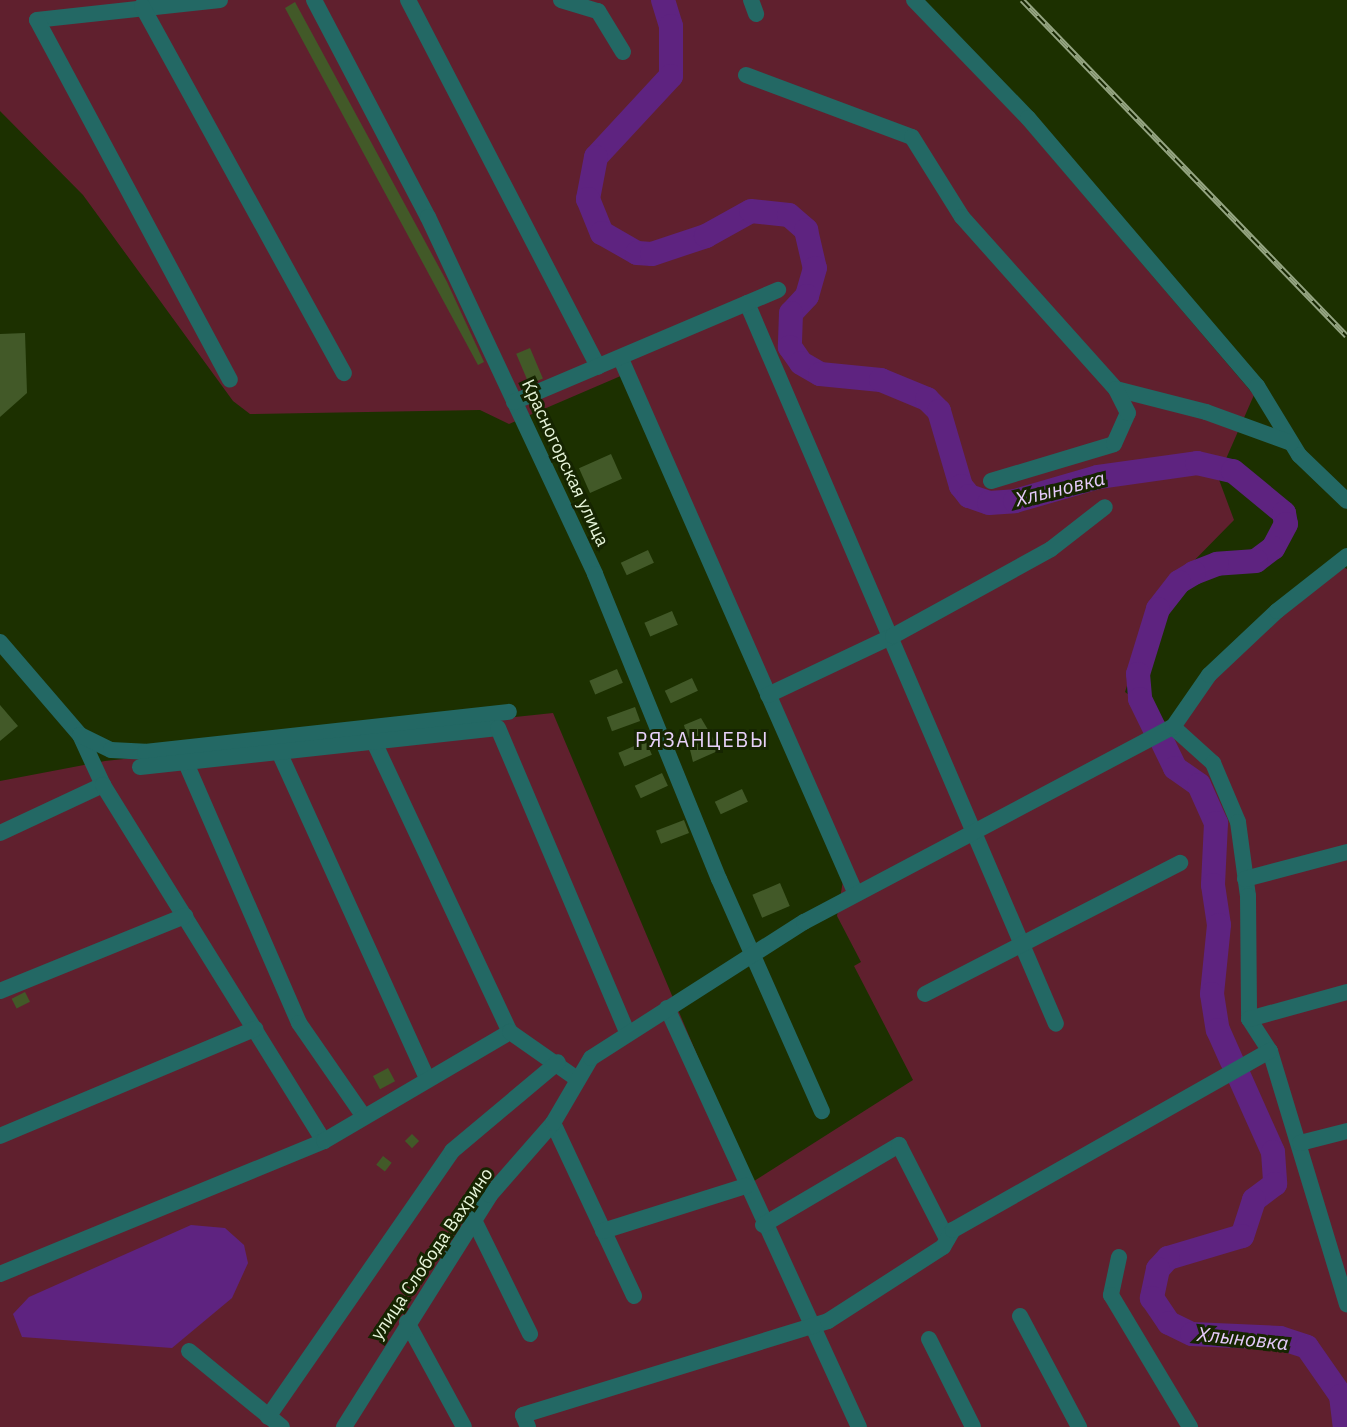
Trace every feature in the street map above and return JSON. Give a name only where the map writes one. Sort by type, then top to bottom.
[{"type":"street","points":[[220,0],[142,6],[37,20],[230,380]]},
{"type":"street","name":"Красногорская улица","points":[[314,0],[428,217],[595,574],[754,955],[822,1111]]},
{"type":"street","points":[[408,0],[598,367]]},
{"type":"street","points":[[561,0],[598,11],[623,52]]},
{"type":"street","points":[[914,0],[998,83],[1257,386],[1291,443],[1347,501]]},
{"type":"street","points":[[142,6],[344,373]]},
{"type":"street","points":[[746,75],[912,137],[962,217],[1116,389],[1128,413],[1114,444],[991,481]]},
{"type":"street","points":[[514,402],[621,359],[778,290]]},
{"type":"street","points":[[747,303],[978,832],[1056,1024]]},
{"type":"street","points":[[621,359],[856,894]]},
{"type":"street","points":[[1116,389],[1206,411],[1291,443]]},
{"type":"street","points":[[768,695],[893,636],[1051,549],[1105,507]]},
{"type":"street","points":[[1347,556],[1277,610],[1209,675],[1173,727],[1203,749],[1220,777],[1238,822],[1245,879],[1249,1019],[1270,1051],[1344,1275],[1347,1305]]},
{"type":"street","points":[[0,642],[80,735],[104,785],[324,1141]]},
{"type":"street","points":[[80,735],[111,750],[145,752],[509,712]]},
{"type":"street","name":"улица Слобода Вахрино","points":[[344,1427],[407,1322],[474,1220],[553,1123],[591,1058],[627,1032],[856,894],[1151,741],[1173,727]]},
{"type":"street","points":[[140,767],[498,728],[627,1032]]},
{"type":"street","points":[[374,742],[510,1032],[558,1062],[578,1079]]},
{"type":"street","points":[[279,752],[427,1078]]},
{"type":"street","points":[[186,763],[299,1023],[362,1114]]},
{"type":"street","points":[[0,833],[104,785]]},
{"type":"street","points":[[1245,879],[1347,852]]},
{"type":"street","points":[[925,994],[1180,863]]},
{"type":"street","points":[[0,991],[185,916]]},
{"type":"street","points":[[1249,1019],[1347,992]]},
{"type":"street","points":[[667,1008],[809,1324],[859,1427]]},
{"type":"street","points":[[0,1136],[255,1029]]},
{"type":"street","points":[[0,1274],[324,1141],[362,1114],[510,1032]]},
{"type":"street","points":[[528,1427],[523,1415],[809,1324],[828,1321],[947,1239],[952,1230],[1045,1175],[1270,1051]]},
{"type":"street","points":[[189,1351],[275,1422],[452,1151],[558,1062]]},
{"type":"street","points":[[553,1123],[634,1296]]},
{"type":"street","points":[[1300,1143],[1347,1131]]},
{"type":"street","points":[[764,1225],[899,1144],[947,1239]]},
{"type":"street","points":[[603,1231],[746,1186]]},
{"type":"street","points":[[474,1220],[530,1334]]},
{"type":"street","points":[[1119,1257],[1111,1295],[1190,1427]]},
{"type":"street","points":[[1020,1316],[1079,1427]]},
{"type":"street","points":[[407,1322],[464,1427]]},
{"type":"street","points":[[929,1339],[973,1427]]},
{"type":"shaded area","points":[[0,0],[907,0],[972,64],[1254,395],[1218,477],[1234,520],[1178,577],[1144,633],[1125,692],[1172,727],[1195,693],[1333,562],[1347,569],[1347,1427],[0,1427],[0,781],[105,761],[553,713],[751,1183],[913,1080],[854,966],[861,962],[837,916],[844,875],[623,375],[509,424],[480,410],[250,414],[233,401],[83,195],[0,111]]},
{"type":"shaded area","points":[[191,1225],[225,1228],[244,1245],[248,1263],[232,1298],[172,1348],[22,1337],[13,1314],[29,1297]]},
{"type":"building","points":[[295,2],[447,282],[484,362],[478,365],[285,8]]},
{"type":"building","points":[[25,333],[27,393],[0,417],[0,334]]},
{"type":"building","points":[[530,348],[543,378],[529,384],[516,354]]},
{"type":"building","points":[[611,454],[622,479],[590,493],[579,468]]},
{"type":"building","points":[[648,550],[654,563],[627,575],[621,563]]},
{"type":"building","points":[[672,611],[678,625],[650,637],[644,623]]},
{"type":"building","points":[[617,669],[623,683],[595,695],[589,681]]},
{"type":"building","points":[[692,678],[698,691],[671,703],[665,691]]},
{"type":"building","points":[[0,705],[18,726],[0,741]]},
{"type":"building","points":[[635,707],[640,721],[612,731],[607,717]]},
{"type":"building","points":[[701,718],[720,750],[693,762],[684,725]]},
{"type":"building","points":[[646,741],[652,755],[624,767],[618,753]]},
{"type":"building","points":[[662,773],[668,786],[641,798],[635,786]]},
{"type":"building","points":[[742,789],[748,802],[721,814],[715,802]]},
{"type":"building","points":[[684,820],[689,833],[661,844],[656,831]]},
{"type":"building","points":[[780,883],[790,906],[762,918],[752,895]]},
{"type":"building","points":[[25,992],[30,1002],[17,1009],[12,999]]},
{"type":"building","points":[[388,1068],[395,1081],[380,1089],[373,1076]]},
{"type":"building","points":[[412,1134],[419,1141],[412,1148],[405,1141]]},
{"type":"building","points":[[383,1156],[392,1163],[385,1171],[376,1165]]},
{"type":"waterway","name":"Хлыновка","points":[[663,0],[671,26],[671,76],[596,157],[588,199],[602,233],[637,253],[652,254],[706,236],[751,211],[789,215],[806,230],[815,268],[807,296],[791,313],[790,347],[801,363],[820,374],[881,380],[927,399],[939,411],[961,486],[969,496],[989,503],[1015,501],[1098,477],[1197,463],[1233,471],[1284,513],[1286,524],[1273,548],[1256,561],[1217,564],[1194,573],[1179,582],[1158,609],[1138,674],[1140,699],[1154,728]]},
{"type":"waterway","name":"Хлыновка","points":[[1162,741],[1175,768],[1199,785],[1216,823],[1213,885],[1219,925],[1212,994],[1218,1030],[1232,1061]]},
{"type":"waterway","name":"Хлыновка","points":[[1239,1076],[1273,1152],[1275,1184],[1254,1200],[1242,1236],[1168,1258],[1158,1269],[1152,1298],[1169,1323],[1192,1334],[1280,1338],[1307,1347],[1341,1396],[1345,1427]]},
{"type":"railway","points":[[1022,0],[1347,336]]},
{"type":"district","name":"РЯЗАНЦЕВЫ","points":[[702,739]]}]
